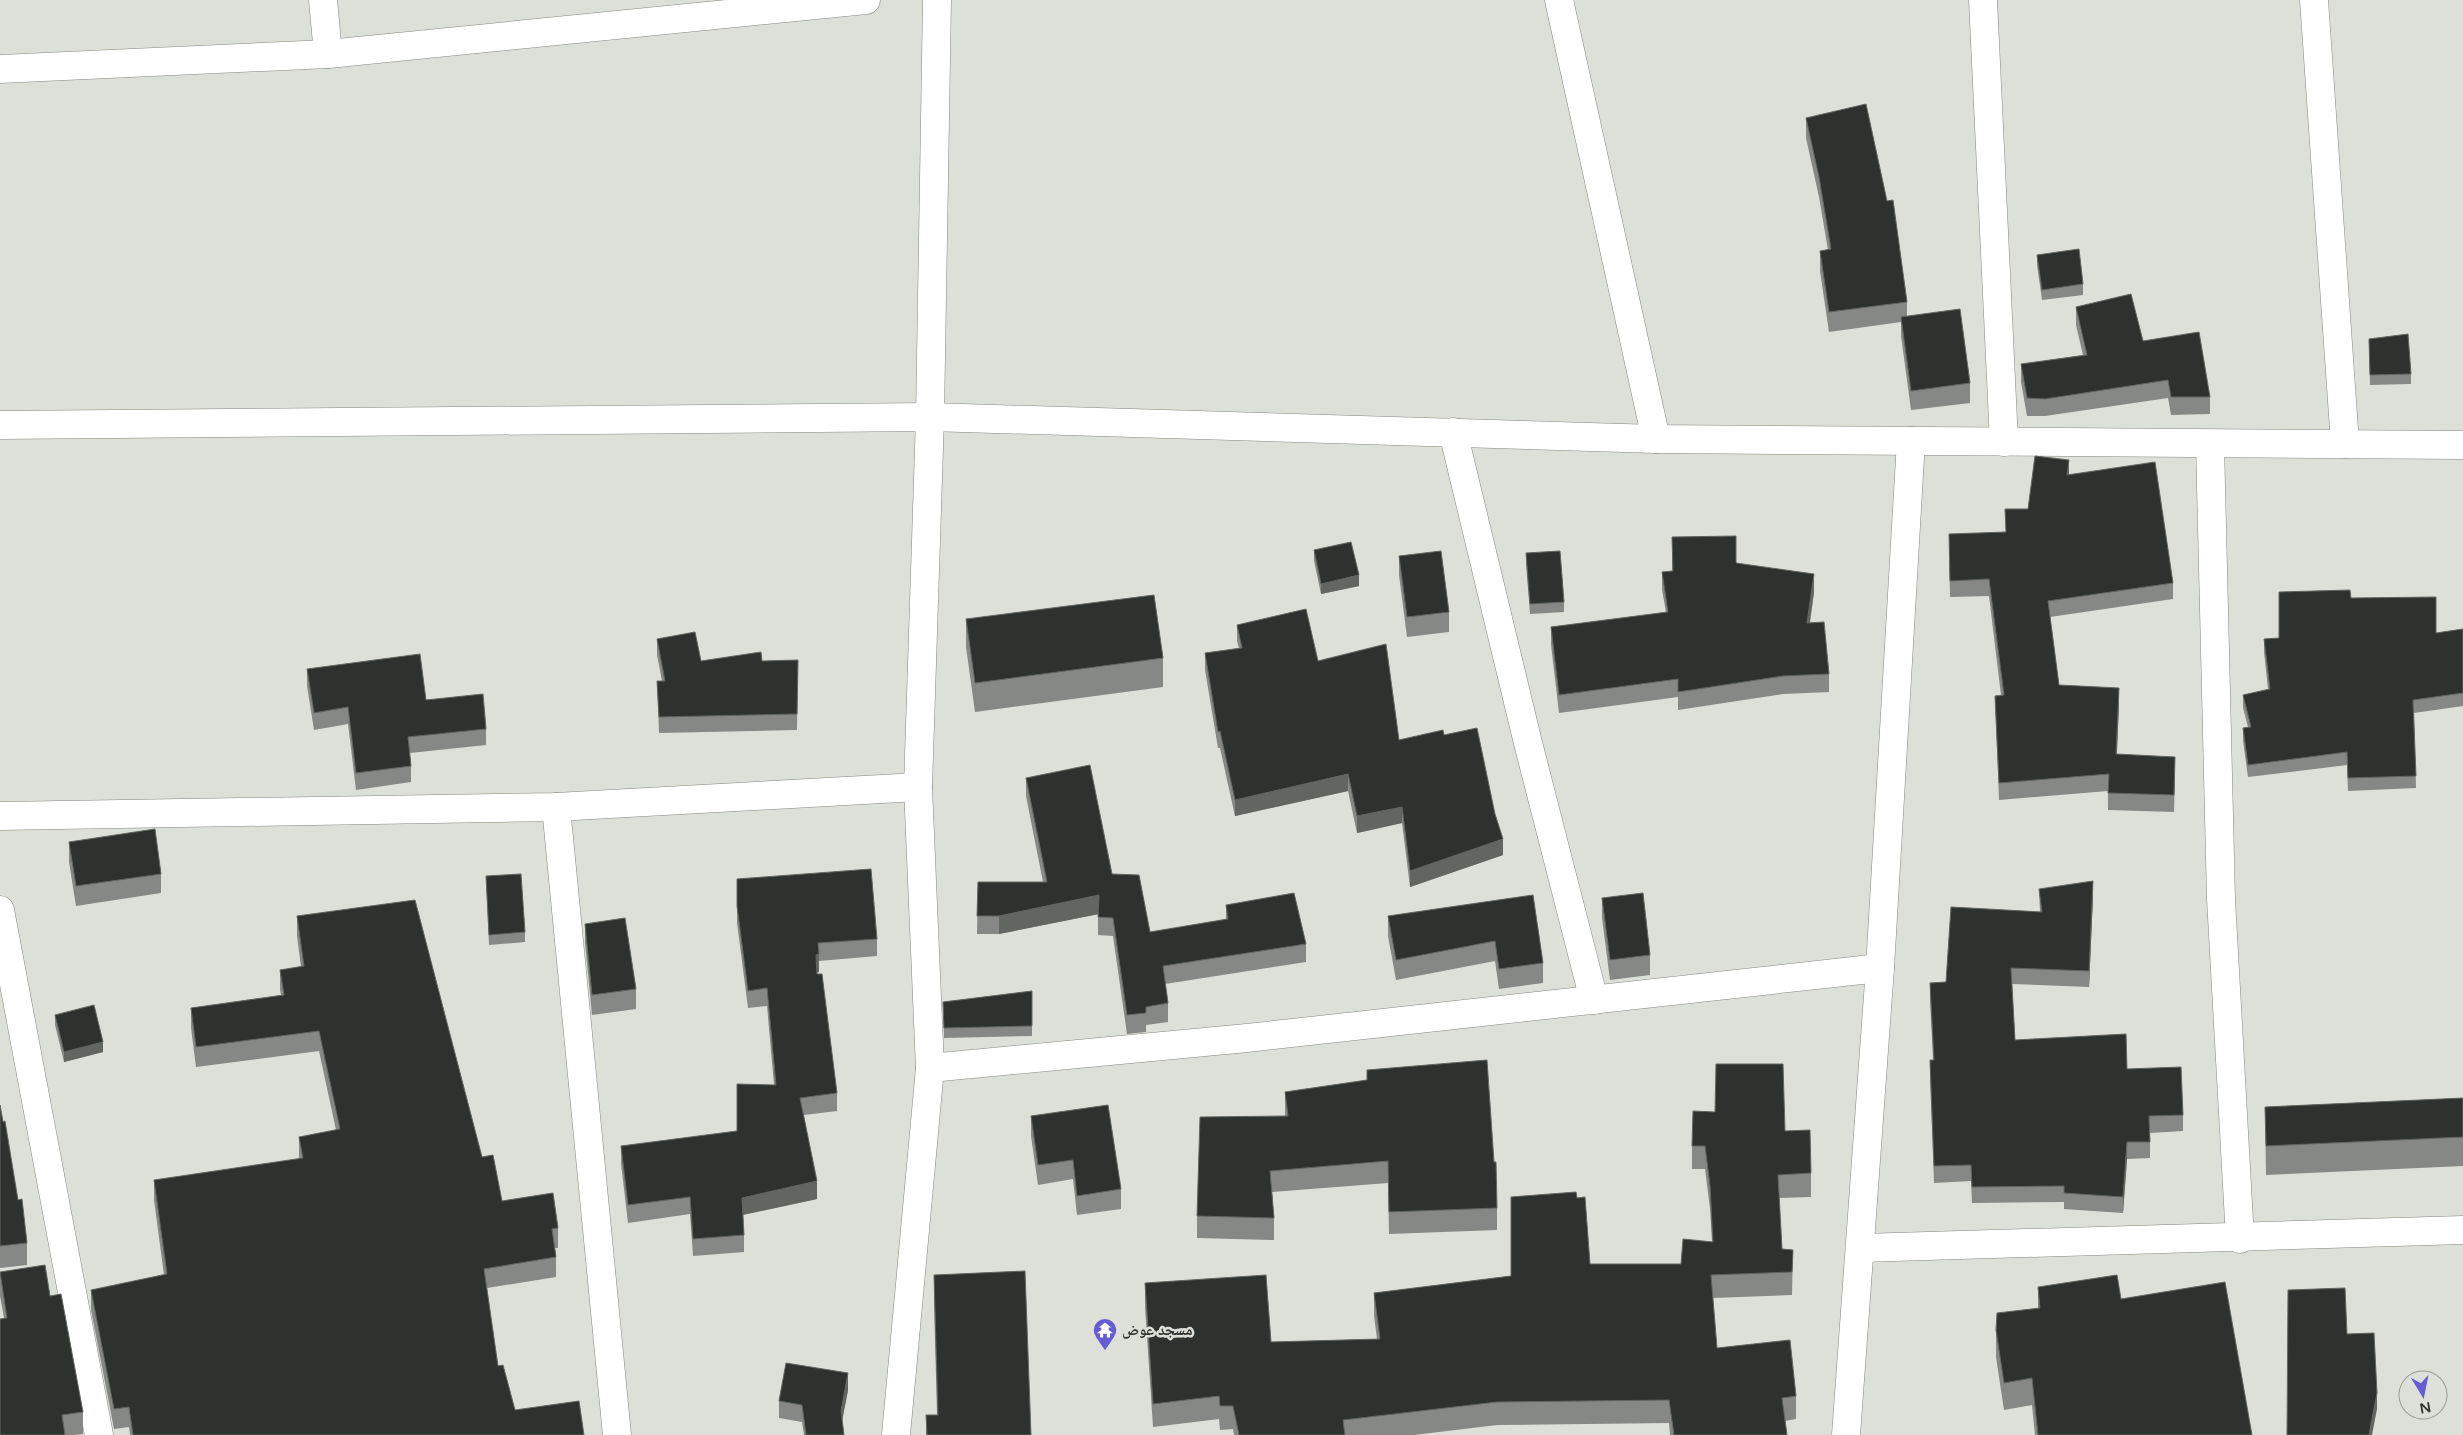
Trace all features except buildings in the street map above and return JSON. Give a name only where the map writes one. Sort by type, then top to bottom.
[{"type":"street","points":[[323,0],[328,54]]},
{"type":"street","points":[[0,69],[328,54],[866,0]]},
{"type":"street","points":[[896,1435],[930,1068],[918,787],[930,417],[937,0]]},
{"type":"street","points":[[1559,0],[1656,439]]},
{"type":"street","points":[[1983,0],[2004,442]]},
{"type":"street","points":[[2314,0],[2345,444]]},
{"type":"street","points":[[0,425],[930,417],[1656,439],[2463,445]]},
{"type":"street","points":[[1454,432],[1528,743],[1594,1000]]},
{"type":"street","points":[[1846,1435],[1862,1248],[1911,441]]},
{"type":"street","points":[[2210,444],[2220,899],[2240,1238]]},
{"type":"street","points":[[0,816],[556,807],[918,787]]},
{"type":"street","points":[[556,807],[617,1435]]},
{"type":"street","points":[[0,910],[100,1435]]},
{"type":"street","points":[[930,1068],[1247,1038],[1880,968]]},
{"type":"street","points":[[1862,1248],[2463,1230]]},
{"type":"place","name":"مسجد عوض","points":[[1105,1351]]}]
